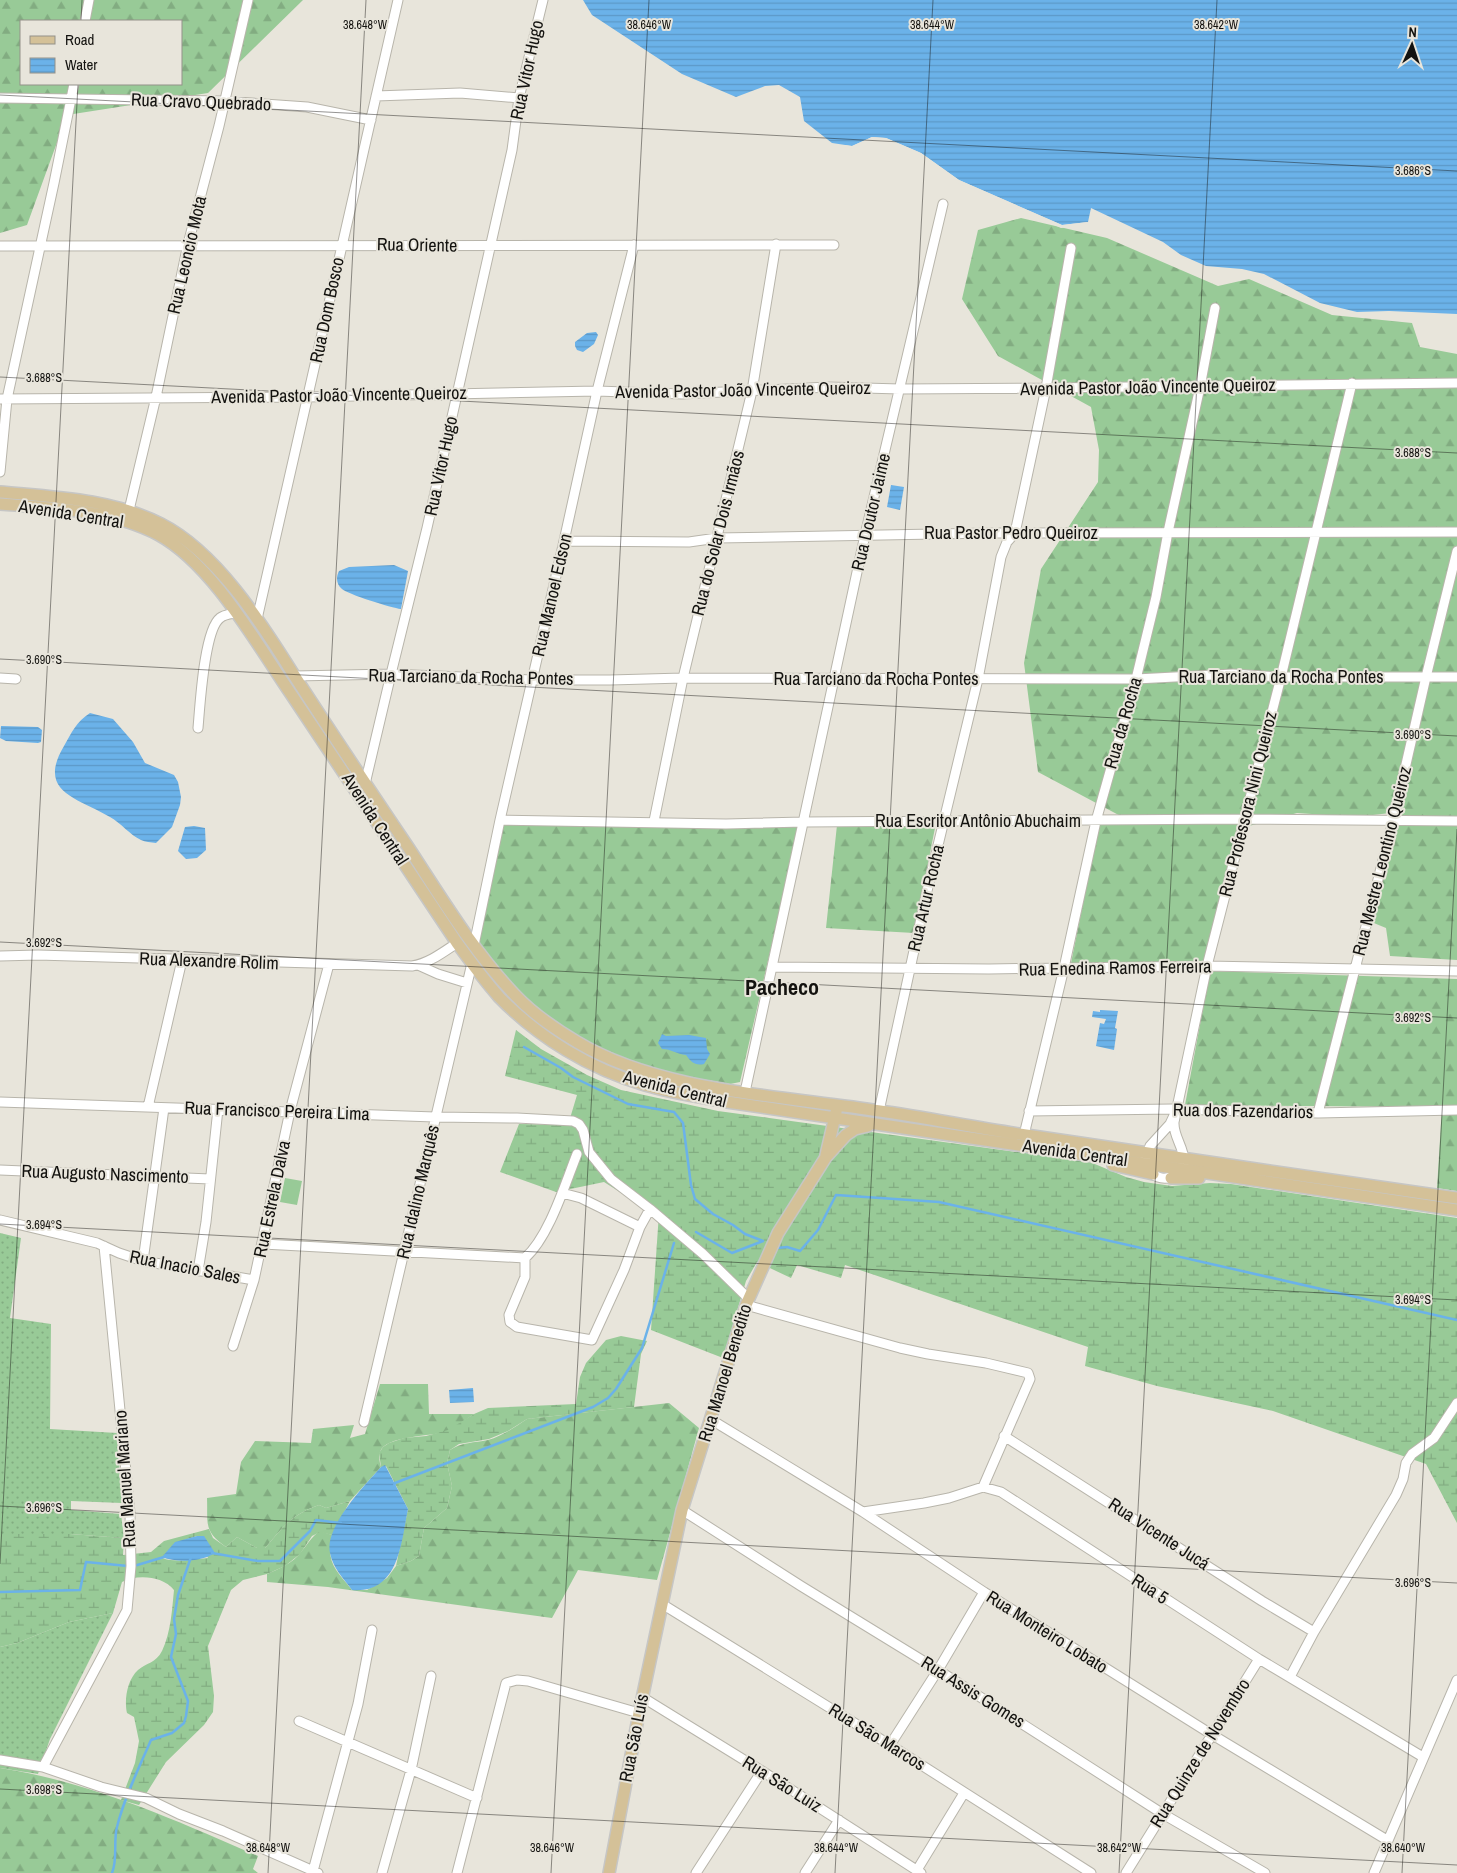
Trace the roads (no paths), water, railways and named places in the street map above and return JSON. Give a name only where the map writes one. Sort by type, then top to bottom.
[{"type":"main road","name":"Avenida Central","points":[[0,492],[81,500],[129,510],[158,522],[184,538],[215,565],[257,619],[365,784],[474,945],[515,996],[549,1025],[578,1043],[627,1067],[695,1084],[879,1110],[1024,1135],[1130,1150],[1146,1158],[1181,1170],[1457,1210]]},
{"type":"main road","name":"Avenida Central","points":[[0,504],[78,512],[132,524],[157,535],[185,553],[200,567],[235,613],[347,777],[456,943],[472,963],[498,995],[538,1032],[557,1045],[605,1070],[644,1085],[674,1092],[819,1116],[1090,1156],[1146,1158],[1182,1152],[1222,1163],[1457,1198]]},
{"type":"main road","name":"Rua Manoel Benedito","points":[[826,1157],[837,1105]]},
{"type":"main road","points":[[819,1116],[827,1127],[829,1141]]},
{"type":"main road","name":"Rua Manoel Benedito","points":[[662,1604],[682,1510],[747,1302],[778,1232],[826,1157],[846,1135],[855,1129],[874,1124]]},
{"type":"main road","points":[[1130,1150],[1142,1148],[1155,1142]]},
{"type":"main road","points":[[1090,1156],[1120,1168],[1152,1174]]},
{"type":"main road","points":[[1171,1178],[1227,1176]]},
{"type":"main road","name":"Rua São Luís","points":[[608,1873],[662,1604]]},
{"type":"street","points":[[85,20],[89,0]]},
{"type":"street","name":"Rua Leoncio Mota","points":[[129,510],[156,397],[188,244],[248,0]]},
{"type":"street","name":"Rua Dom Bosco","points":[[257,619],[398,0]]},
{"type":"street","name":"Rua Vitor Hugo","points":[[365,784],[390,674],[427,528],[512,150],[519,98],[543,0]]},
{"type":"street","points":[[0,472],[4,399],[40,245],[74,85]]},
{"type":"street","points":[[376,96],[460,93],[519,98]]},
{"type":"street","name":"Rua Cravo Quebrado","points":[[0,98],[224,101],[307,107],[371,120]]},
{"type":"street","name":"Rua Doutor Jaime","points":[[745,1092],[865,535],[943,204]]},
{"type":"street","name":"Rua Oriente","points":[[0,246],[188,244],[490,246],[834,245]]},
{"type":"street","name":"Rua do Solar Dois Irmãos","points":[[654,821],[683,678],[752,391],[776,244]]},
{"type":"street","name":"Rua Manoel Edson","points":[[474,945],[500,820],[597,391],[634,245]]},
{"type":"street","name":"Rua Artur Rocha","points":[[879,1110],[910,968],[978,679],[1001,557],[1007,542],[1015,533],[1046,388],[1071,248]]},
{"type":"street","name":"Rua da Rocha","points":[[1024,1135],[1064,968],[1096,821],[1136,679],[1156,597],[1215,308]]},
{"type":"street","name":"Rua Professora Nini Queiroz","points":[[1177,1109],[1207,966],[1281,677],[1352,383]]},
{"type":"street","name":"Avenida Pastor João Vincente Queiroz","points":[[4,399],[308,398],[597,391],[682,394],[829,387],[900,389],[1457,383]]},
{"type":"street","name":"Rua Pastor Pedro Queiroz","points":[[564,540],[689,542],[717,538],[1015,533],[1457,532]]},
{"type":"street","name":"Rua Mestre Leontino Queiroz","points":[[1318,1113],[1393,821],[1457,551]]},
{"type":"street","points":[[198,728],[202,676],[212,633],[220,617],[235,613]]},
{"type":"street","name":"Rua Tarciano da Rocha Pontes","points":[[295,676],[390,674],[532,680],[683,678],[1136,679],[1233,674],[1281,677],[1457,678]]},
{"type":"street","points":[[0,678],[16,679]]},
{"type":"street","name":"Rua Escritor Antônio Abuchaim","points":[[500,820],[654,821],[726,824],[1244,819],[1457,821]]},
{"type":"street","name":"Rua Alexandre Rolim","points":[[418,965],[439,956],[456,943]]},
{"type":"street","name":"Rua Alexandre Rolim","points":[[0,956],[418,965],[438,974],[467,983]]},
{"type":"street","points":[[148,1107],[182,960]]},
{"type":"street","name":"Rua Idalino Marquês","points":[[364,1422],[434,1117],[472,963]]},
{"type":"street","name":"Rua Estrela Dalva","points":[[233,1346],[254,1280],[290,1111],[329,964]]},
{"type":"street","name":"Rua Enedina Ramos Ferreira","points":[[773,967],[989,969],[1207,966],[1457,971]]},
{"type":"street","name":"Rua Francisco Pereira Lima","points":[[0,1102],[573,1121],[579,1124],[583,1130],[589,1152],[606,1173],[650,1209]]},
{"type":"street","points":[[143,1261],[164,1108]]},
{"type":"street","points":[[198,1271],[206,1222],[218,1109]]},
{"type":"street","points":[[1177,1109],[1174,1126],[1176,1140],[1182,1152],[1181,1170],[1171,1178],[1165,1179],[1152,1174],[1146,1158],[1155,1142],[1170,1124],[1177,1109]]},
{"type":"street","name":"Rua dos Fazendarios","points":[[1029,1111],[1177,1109],[1318,1113],[1457,1110]]},
{"type":"street","points":[[1155,1142],[1160,1140],[1171,1141],[1182,1152]]},
{"type":"street","points":[[577,1154],[547,1228],[525,1258],[525,1277],[509,1315],[510,1322],[516,1327],[592,1340],[624,1270],[640,1227],[650,1209],[702,1254],[747,1302],[900,1348],[986,1363],[1028,1373],[1030,1379],[983,1487],[949,1498],[863,1512]]},
{"type":"street","name":"Rua Augusto Nascimento","points":[[0,1170],[210,1179]]},
{"type":"street","points":[[562,1193],[581,1198],[640,1227]]},
{"type":"street","name":"Rua Inacio Sales","points":[[0,1220],[104,1246],[143,1261],[254,1280]]},
{"type":"street","points":[[263,1244],[525,1258]]},
{"type":"street","name":"Rua Manuel Mariano","points":[[43,1767],[127,1610],[130,1566],[130,1513],[104,1246]]},
{"type":"street","points":[[1290,1678],[1314,1632],[1396,1495],[1403,1479],[1406,1463],[1412,1454],[1434,1438],[1457,1403]]},
{"type":"street","name":"Rua Monteiro Lobato","points":[[710,1419],[863,1512],[984,1592],[1210,1734],[1387,1840]]},
{"type":"street","name":"Rua Vicente Jucá","points":[[1004,1436],[1262,1601],[1314,1632]]},
{"type":"street","name":"Rua 5","points":[[983,1487],[1011,1497],[1070,1538],[1259,1659],[1422,1757]]},
{"type":"street","name":"Rua Assis Gomes","points":[[682,1510],[938,1670],[1163,1814],[1265,1873]]},
{"type":"street","points":[[890,1745],[938,1670],[984,1592]]},
{"type":"street","name":"Rua São Marcos","points":[[662,1604],[890,1745],[1091,1873]]},
{"type":"street","points":[[0,1760],[43,1767],[146,1798],[316,1872],[358,1704],[372,1630]]},
{"type":"street","name":"Rua Quinze de Novembro","points":[[1126,1873],[1210,1734],[1259,1659]]},
{"type":"street","points":[[382,1873],[411,1770],[432,1676]]},
{"type":"street","points":[[457,1873],[506,1683],[517,1680],[528,1681],[639,1713]]},
{"type":"street","points":[[1374,1873],[1422,1757],[1457,1680]]},
{"type":"street","name":"Rua São Luiz","points":[[642,1697],[762,1771],[919,1872]]},
{"type":"street","points":[[299,1721],[476,1798]]},
{"type":"street","points":[[696,1873],[762,1771]]},
{"type":"street","points":[[919,1872],[964,1793]]},
{"type":"street","points":[[805,1873],[839,1820]]},
{"type":"water","points":[[583,0],[1457,0],[1457,314],[1389,311],[1357,312],[1320,303],[1264,274],[1242,269],[1206,266],[1181,255],[1163,242],[1091,208],[1088,222],[1062,225],[959,180],[921,153],[886,138],[872,137],[852,146],[832,143],[804,121],[800,97],[779,85],[765,86],[736,97],[682,74],[592,15]]},
{"type":"water","points":[[596,332],[598,335],[594,344],[583,352],[577,350],[575,342],[587,333]]},
{"type":"water","points":[[891,485],[904,487],[900,510],[887,507]]},
{"type":"water","points":[[394,565],[408,571],[401,609],[352,594],[342,589],[338,583],[339,571],[349,567]]},
{"type":"water","points":[[90,713],[113,719],[133,742],[145,763],[174,775],[178,782],[181,797],[180,805],[172,827],[156,843],[137,838],[98,810],[74,799],[58,784],[55,774],[57,762],[64,746],[81,720]]},
{"type":"water","points":[[1,726],[38,727],[42,730],[41,742],[6,741],[0,738]]},
{"type":"water","points":[[185,827],[205,828],[206,850],[197,858],[186,859],[178,851]]},
{"type":"water","points":[[1100,1010],[1118,1011],[1114,1050],[1096,1046],[1100,1023],[1104,1024],[1106,1019],[1092,1017],[1093,1011],[1100,1012]]},
{"type":"water","points":[[662,1034],[666,1036],[689,1035],[706,1038],[707,1049],[710,1054],[704,1064],[696,1064],[686,1055],[662,1049],[658,1043]]},
{"type":"water","points":[[473,1388],[474,1402],[450,1403],[449,1390]]},
{"type":"water","points":[[385,1465],[408,1509],[400,1551],[389,1575],[380,1584],[368,1589],[352,1590],[333,1563],[330,1543],[333,1531],[356,1495]]},
{"type":"water","points":[[204,1536],[215,1553],[189,1561],[162,1557],[175,1542]]},
{"type":"waterway","points":[[524,1047],[573,1077],[628,1104],[674,1112],[683,1123],[691,1185],[695,1199],[713,1214],[745,1234],[763,1241]]},
{"type":"waterway","points":[[777,1248],[787,1247],[800,1251],[818,1230],[836,1195],[939,1202],[1457,1320]]},
{"type":"waterway","points":[[696,1232],[732,1253],[763,1241]]},
{"type":"waterway","points":[[394,1486],[395,1483],[593,1407],[608,1398],[616,1389],[642,1348],[674,1243]]},
{"type":"waterway","points":[[212,1553],[258,1561],[280,1561],[310,1531],[316,1520],[341,1523]]},
{"type":"waterway","points":[[134,1566],[164,1557]]},
{"type":"waterway","points":[[112,1873],[115,1862],[116,1833],[120,1816],[151,1740],[172,1733],[184,1723],[186,1716],[188,1701],[171,1657],[176,1634],[174,1619],[178,1595],[191,1557]]},
{"type":"waterway","points":[[0,1592],[80,1590],[86,1562],[128,1566]]},
{"type":"district","name":"Pacheco","points":[[782,987]]}]
